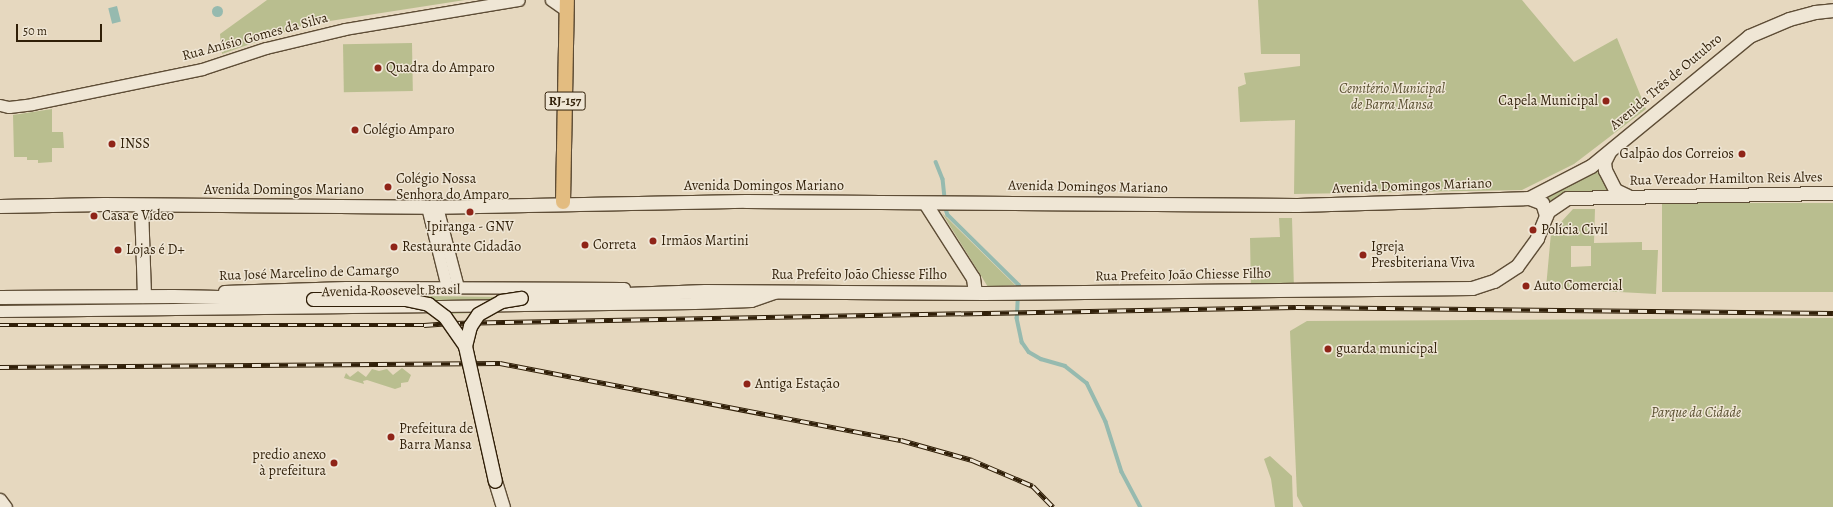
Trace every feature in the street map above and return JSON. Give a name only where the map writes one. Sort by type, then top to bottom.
[{"type":"main road","name":"RJ-157","points":[[563,202],[567,5]]},
{"type":"main road","name":"Avenida Três de Outubro","points":[[1529,198],[1579,173],[1749,36],[1789,20],[1815,12],[1833,10]]},
{"type":"main road","points":[[1613,147],[1605,159],[1605,170],[1615,190],[1624,196]]},
{"type":"main road","name":"Rua Vereador Hamilton Reis Alves","points":[[1624,196],[1833,193]]},
{"type":"main road","name":"Rua Prefeito João Chiesse Filho","points":[[465,346],[470,326],[478,314],[501,301],[705,291],[780,290],[975,292],[1472,288],[1494,281],[1516,266],[1534,245],[1546,216],[1555,204],[1567,198],[1624,196]]},
{"type":"main road","name":"Avenida Domingos Mariano","points":[[0,206],[146,205],[432,207],[563,202],[958,202],[1297,205],[1529,198]]},
{"type":"main road","points":[[1529,198],[1542,203],[1546,216]]},
{"type":"main road","points":[[930,203],[973,278],[975,292]]},
{"type":"main road","points":[[146,205],[149,296]]},
{"type":"main road","name":"Rua José Marcelino de Camargo","points":[[0,297],[173,296],[405,299],[423,302],[445,317],[465,346]]},
{"type":"main road","points":[[465,346],[495,481],[503,507]]},
{"type":"street","name":"Rua Anísio Gomes da Silva","points":[[0,105],[20,106],[103,90],[202,68],[266,48],[330,32],[519,0]]},
{"type":"street","points":[[551,0],[567,5]]},
{"type":"street","points":[[432,207],[452,287]]},
{"type":"street","name":"Rua José Marcelino de Camargo","points":[[173,296],[194,293],[338,287],[452,287]]},
{"type":"street","name":"Rua Prefeito João Chiesse Filho","points":[[452,287],[705,291]]},
{"type":"street","name":"Avenida Roosevelt Brasil","points":[[0,311],[694,303],[751,301],[768,297],[780,290]]},
{"type":"street","points":[[0,499],[6,507]]},
{"type":"green space","points":[[267,0],[465,0],[304,25],[222,54],[220,34]]},
{"type":"green space","name":"Cemitério Municipal de Barra Mansa","points":[[1258,0],[1522,0],[1574,62],[1617,38],[1646,109],[1574,164],[1522,190],[1294,194],[1295,120],[1240,122],[1238,87],[1246,84],[1244,73],[1300,66],[1300,54],[1261,54]]},
{"type":"green space","name":"Quadra do Amparo","points":[[412,43],[413,91],[344,92],[343,44]]},
{"type":"green space","points":[[52,109],[52,132],[63,132],[64,148],[52,148],[52,162],[38,163],[38,160],[27,160],[27,157],[14,157],[13,115]]},
{"type":"green space","points":[[1597,170],[1608,189],[1605,192],[1548,208],[1542,199]]},
{"type":"green space","points":[[1662,203],[1833,203],[1833,292],[1662,292]]},
{"type":"green space","points":[[1573,209],[1595,209],[1594,243],[1642,242],[1642,250],[1658,250],[1656,294],[1546,288],[1551,233]],"holes":[[[1571,246],[1591,246],[1591,266],[1571,267]]]},
{"type":"green space","points":[[942,213],[1015,285],[988,287]]},
{"type":"green space","points":[[1279,218],[1292,218],[1294,290],[1251,291],[1250,238],[1280,237]]},
{"type":"green space","points":[[423,296],[503,297],[474,313],[451,314]]},
{"type":"green space","name":"Parque da Cidade","points":[[1833,318],[1833,507],[1303,507],[1297,496],[1290,331],[1307,321]]},
{"type":"green space","points":[[402,368],[411,375],[408,382],[401,383],[401,387],[395,389],[367,380],[363,381],[364,384],[344,378],[346,373],[350,377],[358,371],[366,377],[372,369],[379,371],[387,369],[393,375]]},
{"type":"green space","points":[[1270,456],[1292,476],[1293,507],[1275,507],[1271,479],[1264,459]]},
{"type":"water","points":[[217,5],[221,7],[223,11],[221,15],[217,17],[213,15],[211,11],[213,7]]},
{"type":"water","points":[[117,6],[121,22],[112,24],[108,8]]},
{"type":"waterway","points":[[936,162],[943,179],[945,199]]},
{"type":"waterway","points":[[945,206],[948,215],[1019,285],[1017,318],[1022,342],[1029,352],[1041,359],[1065,366],[1087,383],[1106,422],[1122,472],[1141,507]]},
{"type":"railway","points":[[0,325],[424,325],[451,323],[1296,307],[1833,313]]},
{"type":"railway","points":[[0,367],[500,363],[901,440],[972,460],[1033,486],[1053,507]]},
{"type":"place","name":"Quadra do Amparo","points":[[378,68]]},
{"type":"place","name":"Capela Municipal","points":[[1606,101]]},
{"type":"place","name":"Colégio Amparo","points":[[355,130]]},
{"type":"place","name":"INSS","points":[[112,144]]},
{"type":"place","name":"Galpão dos Correios","points":[[1742,154]]},
{"type":"place","name":"Colégio Nossa Senhora do Amparo","points":[[388,187]]},
{"type":"place","name":"Ipiranga - GNV","points":[[470,212]]},
{"type":"place","name":"Casa e Vídeo","points":[[94,216]]},
{"type":"place","name":"Polícia Civil","points":[[1533,230]]},
{"type":"place","name":"Irmãos Martini","points":[[653,241]]},
{"type":"place","name":"Correta","points":[[585,245]]},
{"type":"place","name":"Restaurante Cidadão","points":[[394,247]]},
{"type":"place","name":"Lojas é D+","points":[[118,250]]},
{"type":"place","name":"Igreja Presbiteriana Viva","points":[[1363,255]]},
{"type":"place","name":"Auto Comercial","points":[[1526,286]]},
{"type":"place","name":"guarda municipal","points":[[1328,349]]},
{"type":"place","name":"Antiga Estação","points":[[747,384]]},
{"type":"place","name":"Prefeitura de Barra Mansa","points":[[391,437]]},
{"type":"place","name":"predio anexo à prefeitura","points":[[334,463]]}]
